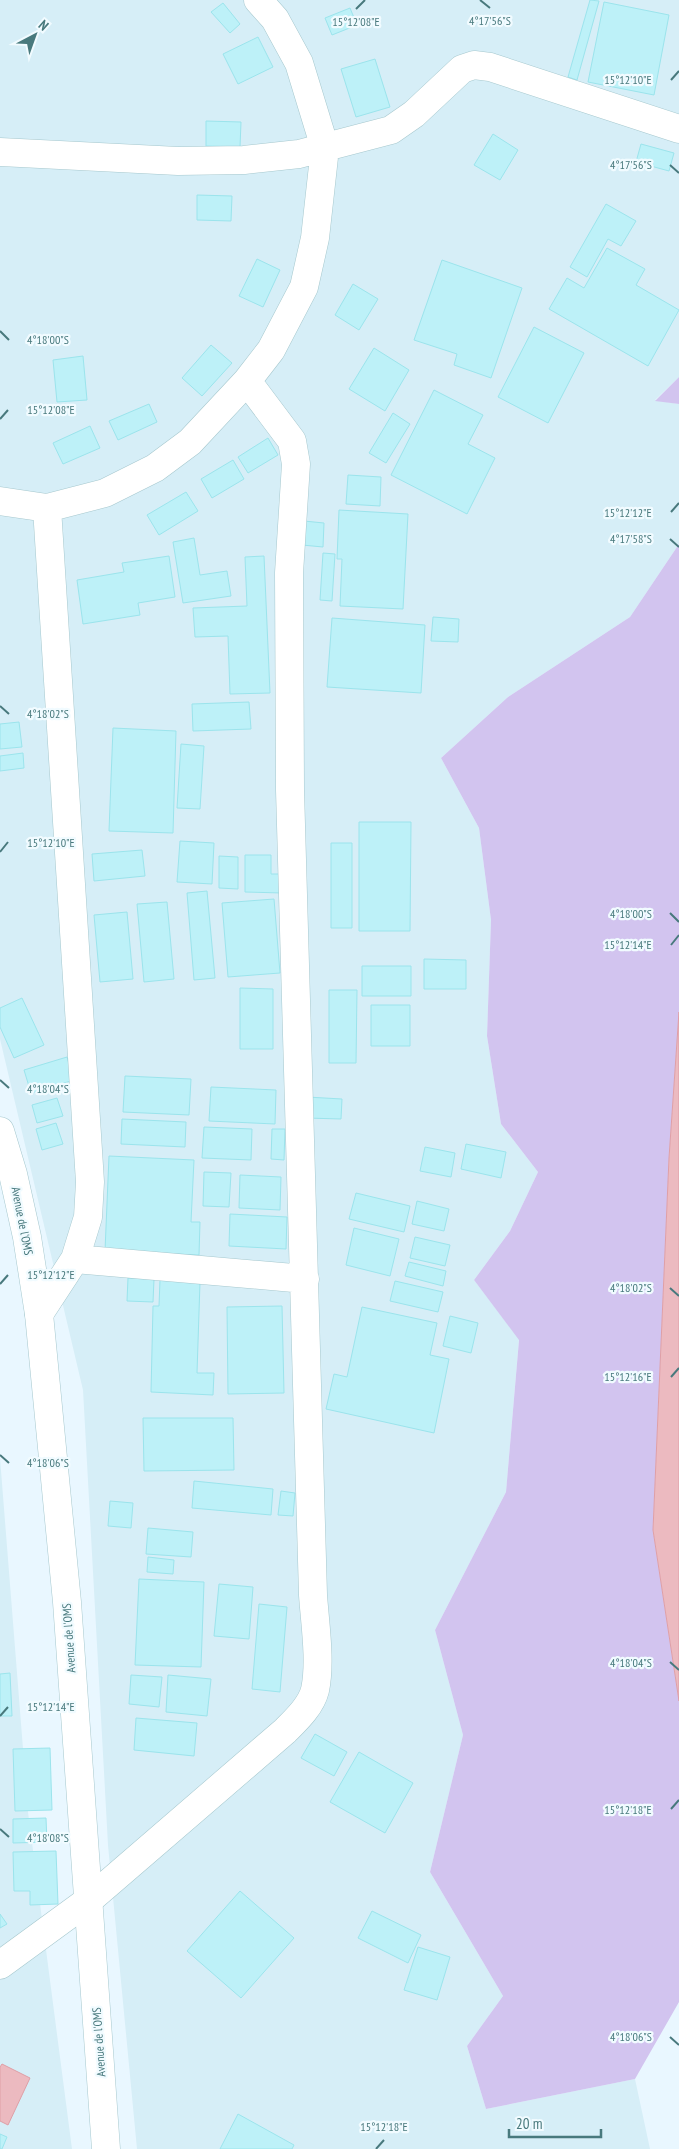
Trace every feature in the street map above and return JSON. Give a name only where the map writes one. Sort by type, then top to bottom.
[{"type":"street","points":[[0,501],[47,508],[105,493],[155,468],[190,442],[247,381],[272,350],[304,287],[315,238],[325,148],[299,63],[276,19],[258,0]]},
{"type":"street","points":[[0,152],[178,161],[244,160],[299,154],[391,130],[414,114],[462,70],[474,65],[490,67],[679,129]]},
{"type":"street","points":[[0,1965],[89,1900],[285,1731],[301,1714],[315,1691],[317,1650],[313,1595],[290,790],[289,574],[296,464],[292,441],[247,381]]},
{"type":"street","points":[[39,1314],[75,1259],[88,1217],[90,1182],[47,508]]},
{"type":"street","name":"Avenue de l'OMS","points":[[0,1131],[13,1174],[27,1238],[39,1314],[67,1602],[77,1764],[89,1900],[106,2149]]},
{"type":"street","points":[[75,1259],[305,1279]]},
{"type":"shaded area","points":[[0,0],[679,0],[679,377],[655,400],[679,404],[679,544],[630,617],[508,697],[441,758],[479,828],[491,920],[487,1036],[501,1124],[538,1172],[510,1231],[474,1280],[519,1339],[506,1492],[435,1630],[463,1735],[430,1872],[503,1996],[467,2046],[486,2109],[635,2079],[650,2149],[137,2149],[108,1845],[83,1390],[0,1039]]},
{"type":"shaded area","points":[[679,377],[679,404],[655,401]]},
{"type":"shaded area","points":[[679,544],[679,1012],[669,1158],[653,1530],[679,1701],[679,2002],[635,2079],[486,2109],[467,2046],[503,1996],[430,1872],[463,1735],[435,1630],[506,1492],[519,1340],[474,1280],[510,1231],[538,1172],[501,1124],[487,1036],[491,920],[479,828],[441,758],[508,697],[630,617]]},
{"type":"shaded area","points":[[679,1012],[679,1701],[653,1530],[669,1158]]},
{"type":"shaded area","points":[[0,1458],[28,1812],[72,2149],[0,2149]]},
{"type":"shaded area","points":[[2,2064],[30,2078],[8,2125],[0,2121],[0,2067]]},
{"type":"building","points":[[590,0],[599,1],[577,80],[568,77]]},
{"type":"building","points":[[604,2],[669,15],[654,95],[588,82]]},
{"type":"building","points":[[223,3],[240,24],[230,33],[211,12]]},
{"type":"building","points":[[350,8],[357,25],[332,35],[325,18]]},
{"type":"building","points":[[258,37],[273,67],[238,84],[223,54]]},
{"type":"building","points":[[375,59],[390,107],[356,117],[341,69]]},
{"type":"building","points":[[206,121],[241,122],[240,147],[206,146]]},
{"type":"building","points":[[493,134],[518,150],[500,180],[474,165]]},
{"type":"building","points":[[641,144],[674,153],[669,171],[636,162]]},
{"type":"building","points":[[197,195],[232,196],[231,221],[197,220]]},
{"type":"building","points":[[606,204],[636,221],[621,246],[608,239],[587,277],[570,267]]},
{"type":"building","points":[[607,248],[645,269],[636,285],[679,310],[648,366],[549,309],[567,278],[584,288]]},
{"type":"building","points":[[257,259],[280,270],[263,307],[239,296]]},
{"type":"building","points":[[442,260],[522,288],[491,378],[454,365],[457,354],[414,340]]},
{"type":"building","points":[[353,284],[378,299],[359,330],[335,315]]},
{"type":"building","points":[[534,327],[584,353],[548,423],[498,397]]},
{"type":"building","points":[[211,345],[232,363],[202,396],[182,378]]},
{"type":"building","points":[[374,348],[409,370],[385,411],[349,389]]},
{"type":"building","points":[[83,356],[87,400],[57,402],[53,360]]},
{"type":"building","points":[[434,390],[483,415],[468,444],[495,458],[467,514],[391,475]]},
{"type":"building","points":[[149,404],[157,422],[118,440],[109,421]]},
{"type":"building","points":[[393,413],[410,424],[386,463],[369,453]]},
{"type":"building","points":[[90,426],[100,448],[63,464],[53,443]]},
{"type":"building","points":[[268,438],[278,455],[248,473],[238,457]]},
{"type":"building","points":[[233,460],[244,479],[212,498],[201,479]]},
{"type":"building","points":[[348,475],[381,477],[380,506],[346,504]]},
{"type":"building","points":[[186,492],[198,511],[159,535],[147,515]]},
{"type":"building","points":[[339,510],[408,514],[403,609],[340,606],[342,559],[337,559]]},
{"type":"building","points":[[304,521],[324,523],[323,547],[302,545]]},
{"type":"building","points":[[194,538],[200,575],[227,571],[231,596],[183,603],[173,542]]},
{"type":"building","points":[[323,553],[335,554],[332,601],[320,600]]},
{"type":"building","points":[[169,556],[175,597],[138,603],[140,615],[83,624],[77,580],[124,572],[122,563]]},
{"type":"building","points":[[264,556],[270,693],[230,694],[228,636],[195,637],[193,608],[247,606],[245,557]]},
{"type":"building","points":[[433,617],[459,619],[458,642],[431,641]]},
{"type":"building","points":[[332,618],[425,625],[421,693],[327,687]]},
{"type":"building","points":[[249,702],[251,729],[193,731],[192,704]]},
{"type":"building","points":[[19,722],[22,747],[0,749],[0,724]]},
{"type":"building","points":[[113,728],[176,731],[173,833],[109,831]]},
{"type":"building","points":[[181,744],[204,746],[200,809],[177,808]]},
{"type":"building","points":[[23,753],[24,768],[0,771],[0,756]]},
{"type":"building","points":[[359,822],[411,822],[410,931],[359,931]]},
{"type":"building","points":[[180,841],[214,843],[212,884],[177,882]]},
{"type":"building","points":[[331,843],[352,843],[352,928],[331,928]]},
{"type":"building","points":[[142,850],[145,876],[94,881],[92,854]]},
{"type":"building","points":[[245,855],[271,855],[271,874],[282,874],[282,893],[245,892]]},
{"type":"building","points":[[219,856],[238,857],[238,889],[219,888]]},
{"type":"building","points":[[207,891],[215,978],[194,980],[187,893]]},
{"type":"building","points":[[274,899],[280,973],[228,977],[222,903]]},
{"type":"building","points":[[167,902],[174,979],[144,982],[137,904]]},
{"type":"building","points":[[127,912],[133,979],[100,982],[94,915]]},
{"type":"building","points":[[424,959],[466,960],[466,989],[424,989]]},
{"type":"building","points":[[362,966],[411,966],[411,996],[362,996]]},
{"type":"building","points":[[240,988],[273,989],[273,1049],[240,1049]]},
{"type":"building","points":[[329,990],[357,990],[356,1063],[329,1063]]},
{"type":"building","points":[[22,998],[44,1045],[14,1058],[0,1027],[0,1008]]},
{"type":"building","points":[[371,1005],[410,1005],[410,1046],[371,1046]]},
{"type":"building","points":[[67,1057],[74,1080],[31,1093],[24,1070]]},
{"type":"building","points":[[125,1076],[191,1079],[189,1115],[123,1112]]},
{"type":"building","points":[[211,1087],[276,1090],[275,1124],[209,1121]]},
{"type":"building","points":[[307,1097],[342,1099],[341,1119],[306,1118]]},
{"type":"building","points":[[57,1098],[63,1116],[37,1123],[32,1105]]},
{"type":"building","points":[[122,1119],[186,1122],[185,1147],[121,1144]]},
{"type":"building","points":[[56,1123],[63,1144],[42,1150],[36,1129]]},
{"type":"building","points":[[204,1127],[252,1129],[251,1160],[202,1158]]},
{"type":"building","points":[[272,1129],[285,1129],[284,1160],[271,1159]]},
{"type":"building","points":[[466,1144],[506,1152],[501,1178],[461,1169]]},
{"type":"building","points":[[425,1147],[455,1153],[451,1177],[420,1171]]},
{"type":"building","points":[[109,1156],[194,1160],[191,1222],[200,1222],[199,1255],[105,1251]]},
{"type":"building","points":[[204,1172],[231,1173],[229,1207],[203,1206]]},
{"type":"building","points":[[240,1175],[281,1177],[280,1210],[239,1208]]},
{"type":"building","points":[[356,1193],[410,1206],[404,1232],[349,1219]]},
{"type":"building","points":[[417,1201],[449,1209],[444,1231],[412,1224]]},
{"type":"building","points":[[230,1214],[287,1217],[286,1249],[229,1246]]},
{"type":"building","points":[[354,1228],[399,1239],[390,1276],[346,1265]]},
{"type":"building","points":[[415,1237],[450,1245],[445,1266],[410,1258]]},
{"type":"building","points":[[409,1262],[446,1271],[443,1286],[405,1276]]},
{"type":"building","points":[[128,1278],[154,1279],[153,1302],[127,1301]]},
{"type":"building","points":[[160,1280],[200,1282],[197,1373],[214,1373],[213,1395],[151,1392],[153,1306],[159,1306]]},
{"type":"building","points":[[395,1281],[443,1292],[438,1312],[390,1301]]},
{"type":"building","points":[[282,1306],[284,1393],[228,1394],[227,1307]]},
{"type":"building","points":[[362,1307],[437,1323],[430,1355],[449,1359],[434,1433],[326,1409],[334,1374],[347,1377]]},
{"type":"building","points":[[450,1316],[478,1323],[471,1353],[443,1346]]},
{"type":"building","points":[[143,1418],[233,1418],[234,1470],[144,1471]]},
{"type":"building","points":[[194,1481],[273,1489],[271,1515],[192,1508]]},
{"type":"building","points":[[281,1491],[295,1493],[293,1516],[278,1515]]},
{"type":"building","points":[[110,1501],[133,1503],[131,1528],[108,1526]]},
{"type":"building","points":[[148,1528],[193,1532],[191,1557],[146,1554]]},
{"type":"building","points":[[148,1557],[174,1560],[173,1574],[147,1572]]},
{"type":"building","points":[[139,1579],[204,1582],[201,1667],[135,1665]]},
{"type":"building","points":[[219,1584],[253,1587],[249,1639],[214,1636]]},
{"type":"building","points":[[259,1604],[287,1607],[280,1692],[252,1689]]},
{"type":"building","points":[[10,1673],[12,1716],[0,1716],[0,1674]]},
{"type":"building","points":[[131,1675],[162,1677],[159,1707],[129,1704]]},
{"type":"building","points":[[168,1675],[211,1679],[207,1716],[166,1712]]},
{"type":"building","points":[[136,1718],[197,1723],[194,1756],[134,1750]]},
{"type":"building","points":[[315,1734],[347,1752],[334,1776],[301,1758]]},
{"type":"building","points":[[50,1748],[52,1810],[15,1811],[13,1749]]},
{"type":"building","points":[[359,1752],[413,1783],[385,1833],[330,1802]]},
{"type":"building","points":[[46,1818],[47,1842],[13,1843],[13,1819]]},
{"type":"building","points":[[56,1851],[58,1904],[30,1905],[30,1891],[14,1891],[13,1852]]},
{"type":"building","points":[[240,1891],[294,1938],[241,1998],[187,1951]]},
{"type":"building","points":[[372,1911],[421,1935],[408,1963],[358,1938]]},
{"type":"building","points":[[0,1914],[7,1924],[0,1928]]},
{"type":"building","points":[[418,1947],[450,1957],[437,2000],[404,1990]]},
{"type":"building","points":[[238,2114],[294,2145],[292,2149],[220,2149]]},
{"type":"building","points":[[0,2134],[7,2137],[2,2149],[0,2149]]}]
